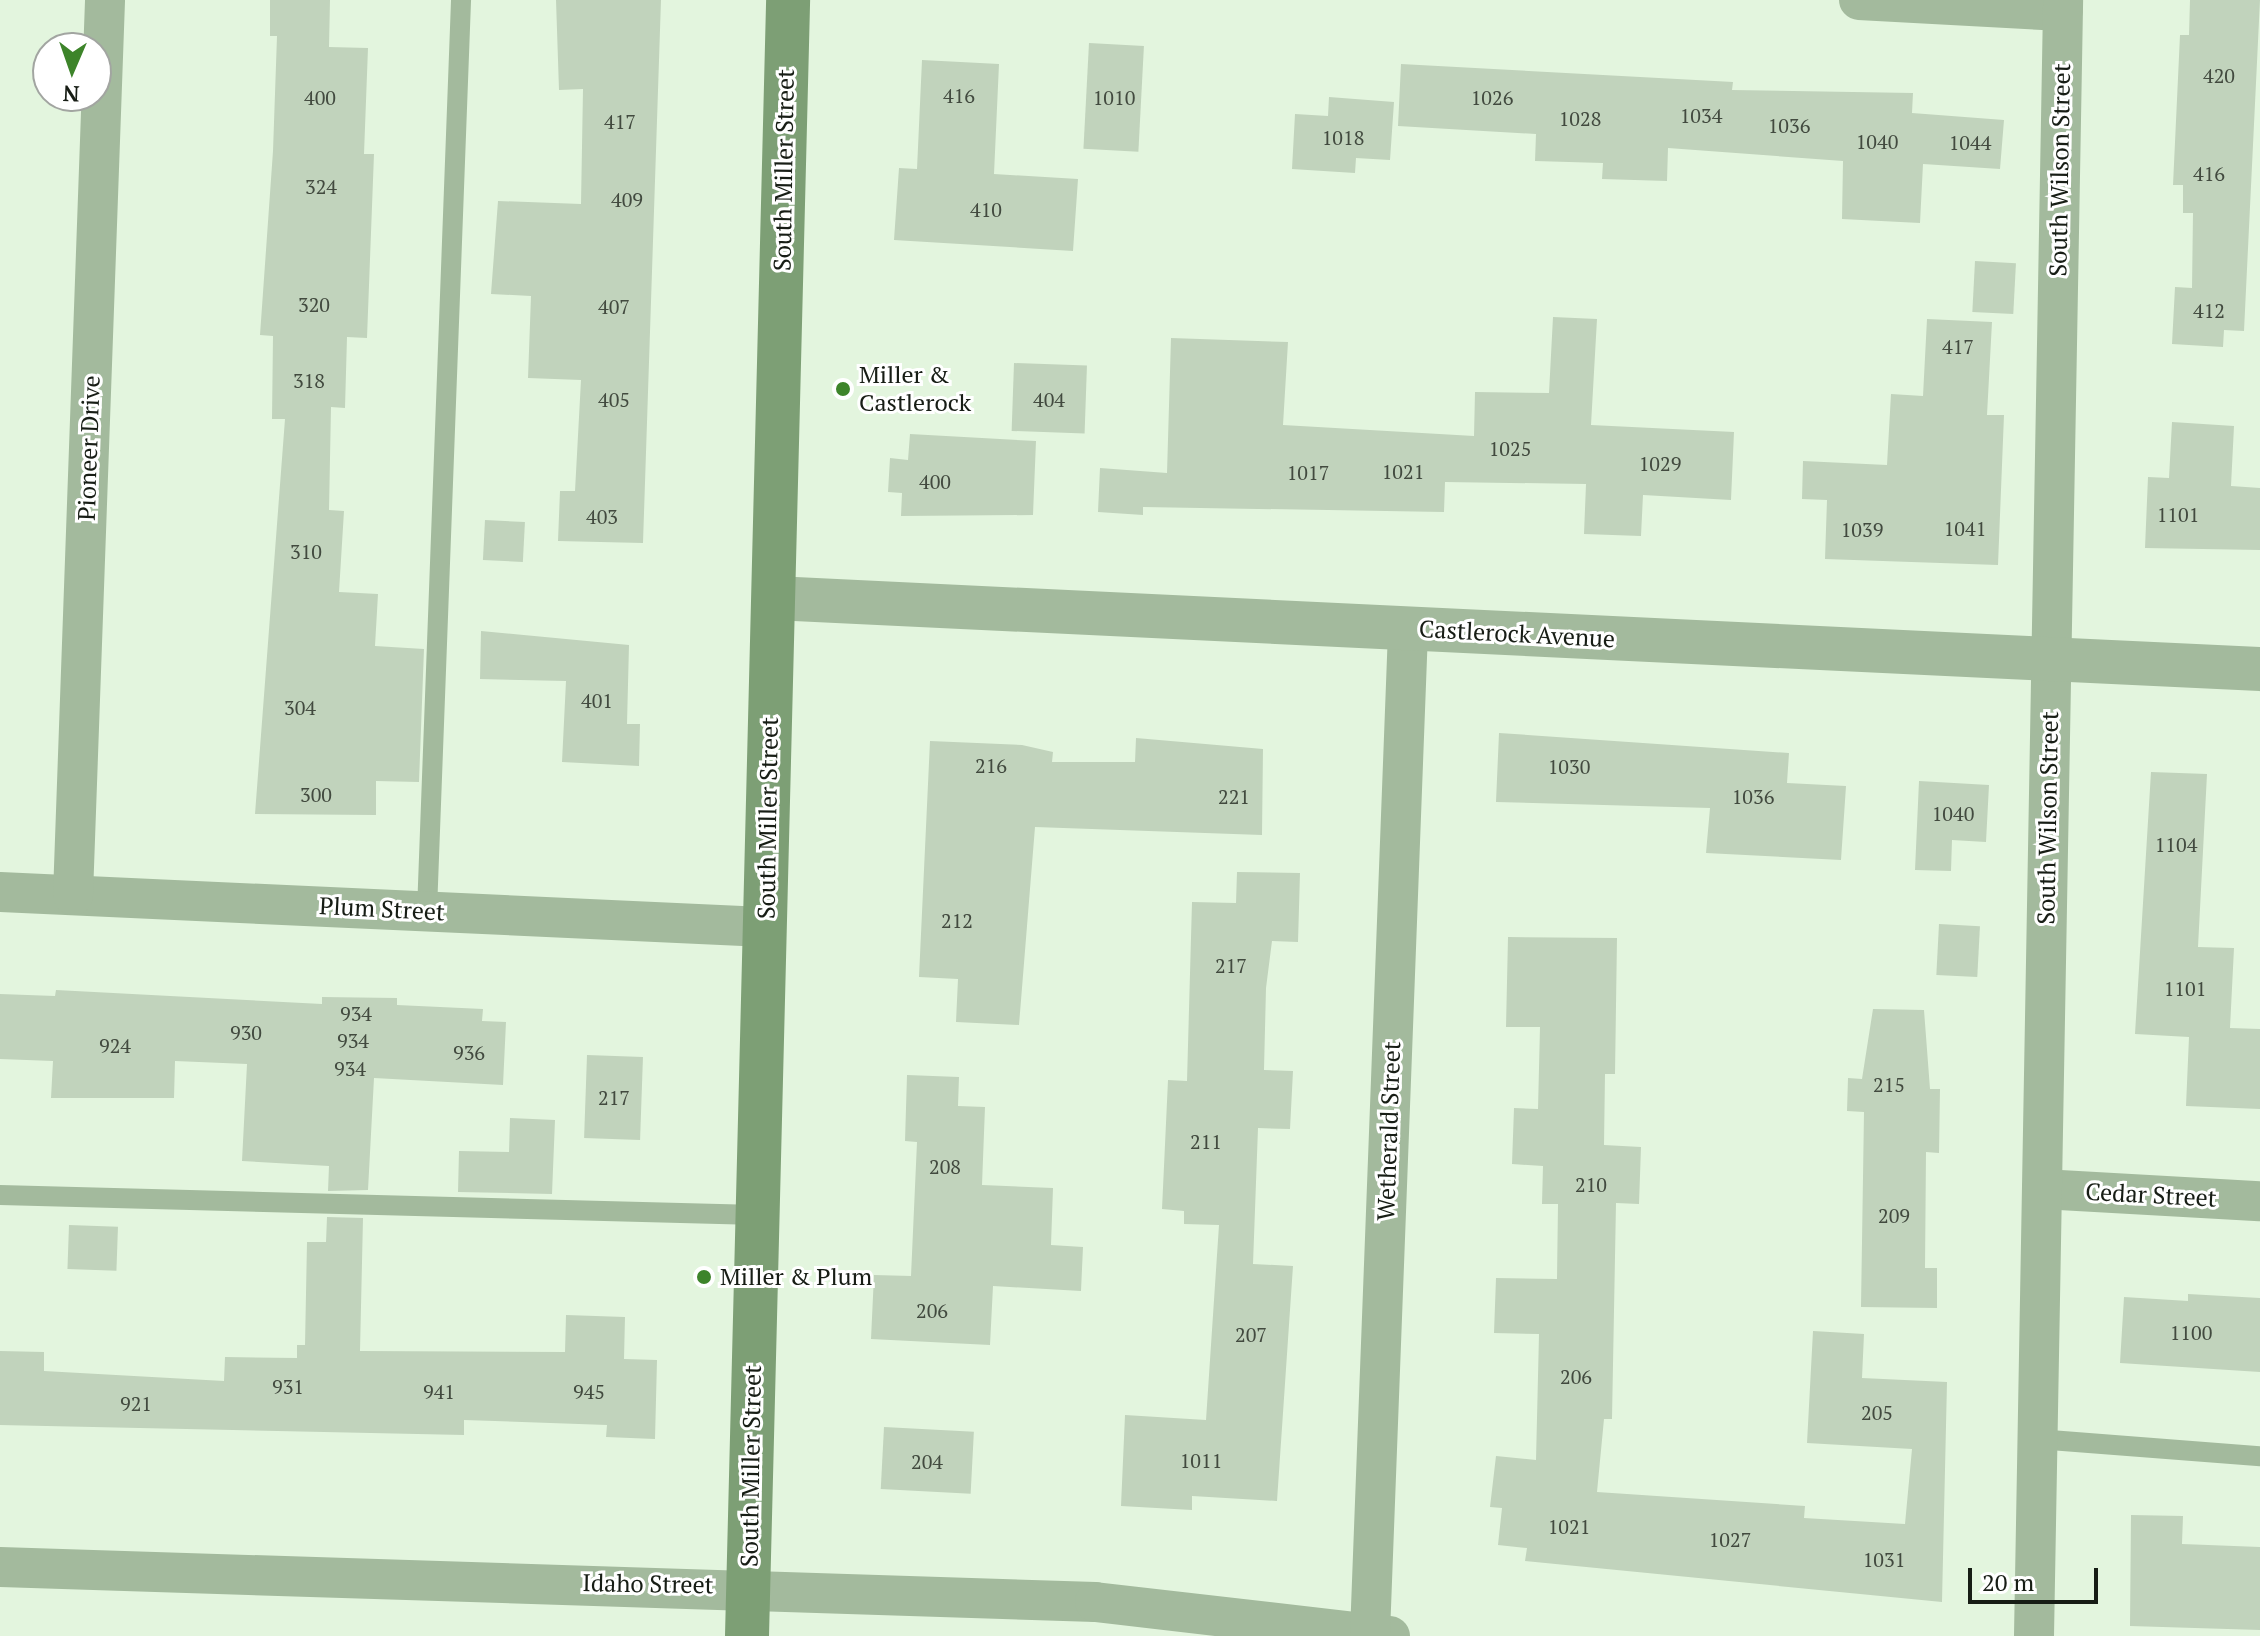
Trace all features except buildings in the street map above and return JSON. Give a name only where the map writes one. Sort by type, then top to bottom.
[{"type":"main road","name":"South Miller Street","points":[[747,1636],[788,0]]},
{"type":"street","name":"Pioneer Drive","points":[[73,895],[105,0]]},
{"type":"street","points":[[1859,0],[2063,5]]},
{"type":"street","name":"South Wilson Street","points":[[2034,1636],[2063,5]]},
{"type":"street","name":"Castlerock Avenue","points":[[774,598],[2260,669]]},
{"type":"street","name":"Wetherald Street","points":[[1380,1635],[1408,629]]},
{"type":"street","name":"Plum Street","points":[[0,892],[765,927]]},
{"type":"street","name":"Cedar Street","points":[[2042,1189],[2260,1201]]},
{"type":"street","name":"Idaho Street","points":[[0,1567],[748,1587],[1095,1602],[1380,1635]]},
{"type":"lane","points":[[427,911],[461,0]]},
{"type":"lane","points":[[0,1195],[758,1215]]},
{"type":"lane","points":[[2037,1439],[2260,1456]]},
{"type":"place","name":"Miller & Castlerock","points":[[843,389]]},
{"type":"place","name":"Miller & Plum","points":[[704,1277]]}]
